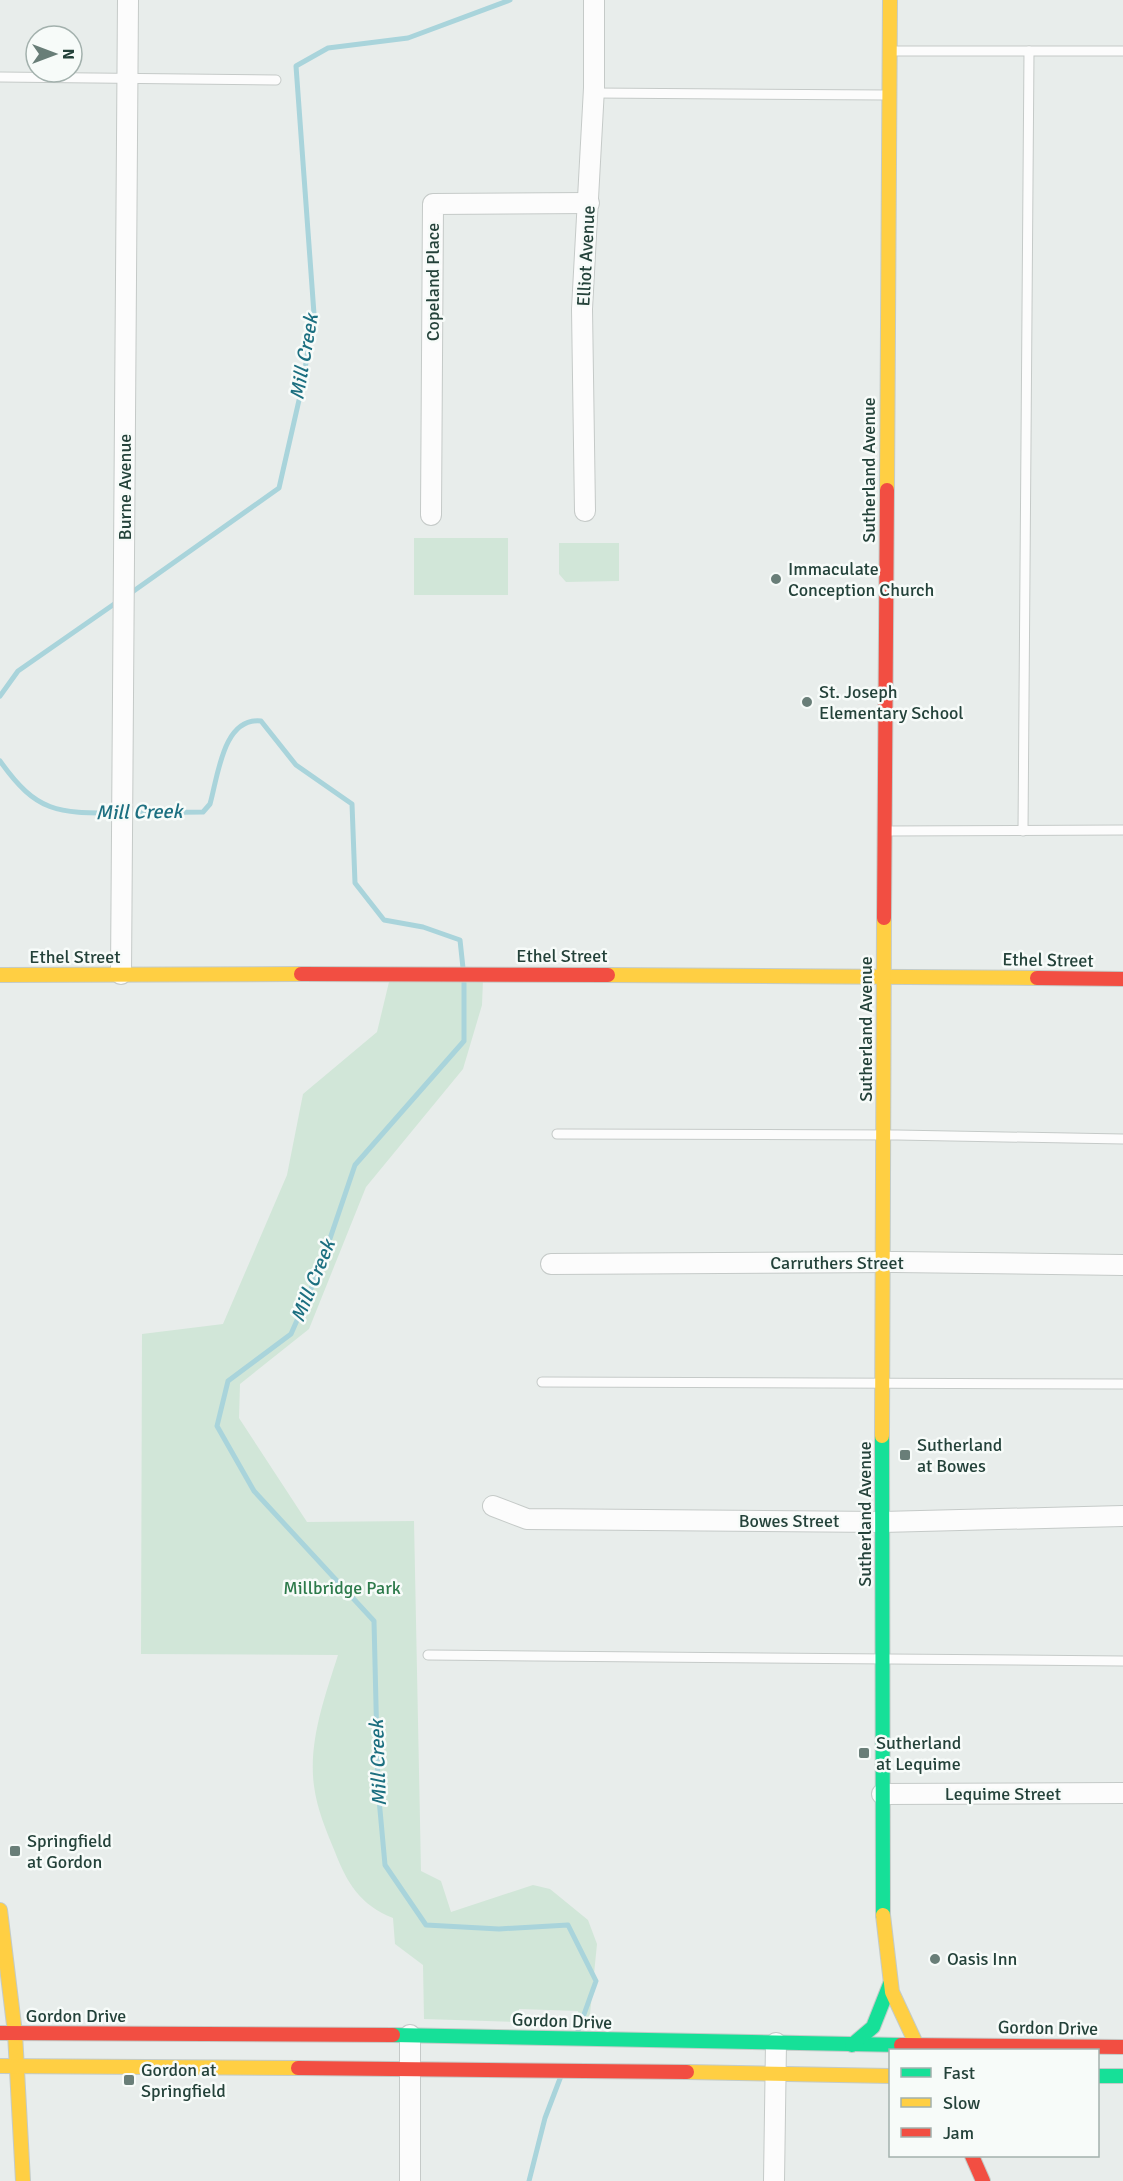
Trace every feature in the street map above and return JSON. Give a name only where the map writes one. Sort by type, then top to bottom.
[{"type":"street","name":"Burne Avenue","points":[[121,974],[128,0]]},
{"type":"street","name":"Elliot Avenue","points":[[585,512],[582,309],[594,93],[594,0]]},
{"type":"street","name":"Sutherland Avenue","points":[[890,0],[883,976],[882,1794],[885,1926],[890,1984],[918,2048]]},
{"type":"street","name":"Copeland Place","points":[[431,515],[433,204],[589,203]]},
{"type":"street","name":"Ethel Street","points":[[0,975],[515,974],[1123,980]]},
{"type":"street","name":"Carruthers Street","points":[[552,1264],[884,1262],[1123,1265]]},
{"type":"street","name":"Bowes Street","points":[[493,1506],[527,1519],[882,1522],[1123,1516]]},
{"type":"street","name":"Lequime Street","points":[[882,1794],[1123,1793]]},
{"type":"street","points":[[0,1910],[18,2066],[23,2181]]},
{"type":"street","points":[[852,2045],[864,2039],[878,2021],[890,1984]]},
{"type":"street","name":"Gordon Drive","points":[[0,2033],[410,2035],[918,2048],[1123,2047]]},
{"type":"street","points":[[410,2035],[410,2181]]},
{"type":"street","points":[[774,2181],[776,2043]]},
{"type":"street","points":[[0,2066],[410,2067],[889,2076]]},
{"type":"street","points":[[1099,2076],[1123,2076]]},
{"type":"lane","points":[[889,51],[1123,51]]},
{"type":"lane","points":[[1023,831],[1029,51]]},
{"type":"lane","points":[[0,76],[276,80]]},
{"type":"lane","points":[[594,93],[889,95]]},
{"type":"lane","points":[[884,831],[1123,830]]},
{"type":"lane","points":[[557,1134],[884,1135],[1123,1139]]},
{"type":"lane","points":[[542,1382],[1123,1384]]},
{"type":"lane","points":[[428,1654],[883,1660],[1123,1660]]},
{"type":"green space","points":[[414,538],[508,538],[508,595],[414,595]]},
{"type":"green space","points":[[559,543],[619,543],[619,581],[566,582],[559,574]]},
{"type":"green space","name":"Millbridge Park","points":[[483,980],[482,1005],[463,1069],[366,1187],[309,1329],[240,1384],[239,1418],[307,1522],[414,1521],[421,1871],[441,1881],[451,1912],[533,1885],[550,1889],[588,1920],[597,1944],[589,2024],[578,2024],[578,2011],[519,2009],[519,2022],[424,2019],[423,1965],[395,1944],[393,1918],[363,1900],[350,1883],[317,1803],[313,1753],[323,1703],[338,1655],[141,1654],[142,1334],[223,1324],[287,1175],[303,1094],[377,1032],[389,982]]},
{"type":"waterway","name":"Mill Creek","points":[[128,595],[279,488],[302,387],[314,314],[296,66],[328,48],[408,38],[510,0]]},
{"type":"waterway","name":"Mill Creek","points":[[0,696],[18,671],[120,600]]},
{"type":"waterway","name":"Mill Creek","points":[[127,813],[203,812],[210,804],[224,750],[230,738],[238,728],[248,722],[261,721],[296,765],[352,804],[355,883],[384,920],[423,927],[460,940],[463,968]]},
{"type":"waterway","name":"Mill Creek","points":[[0,761],[25,791],[50,807],[79,812],[117,813]]},
{"type":"waterway","name":"Mill Creek","points":[[464,983],[464,1041],[355,1165],[320,1268],[291,1334],[228,1381],[217,1426],[254,1491],[374,1621],[378,1788],[385,1865],[426,1925],[499,1929],[568,1925],[596,1981],[578,2031]]},
{"type":"waterway","name":"Mill Creek","points":[[529,2181],[545,2118],[561,2076]]},
{"type":"traffic: fast","points":[[882,1436],[883,1915]]},
{"type":"traffic: fast","points":[[852,2045],[873,2027],[890,1984]]},
{"type":"traffic: fast","points":[[393,2035],[901,2045]]},
{"type":"traffic: fast","points":[[1099,2076],[1123,2076]]},
{"type":"traffic: slow","points":[[887,490],[890,0]]},
{"type":"traffic: slow","points":[[882,1436],[884,918]]},
{"type":"traffic: slow","points":[[0,975],[301,974]]},
{"type":"traffic: slow","points":[[608,975],[1037,978]]},
{"type":"traffic: slow","points":[[0,1910],[15,2033],[23,2181]]},
{"type":"traffic: slow","points":[[883,1915],[892,1992],[919,2049]]},
{"type":"traffic: slow","points":[[0,2066],[298,2068]]},
{"type":"traffic: slow","points":[[687,2072],[889,2076]]},
{"type":"traffic: jam","points":[[884,918],[887,490]]},
{"type":"traffic: jam","points":[[301,974],[608,975]]},
{"type":"traffic: jam","points":[[1037,978],[1123,979]]},
{"type":"traffic: jam","points":[[0,2033],[393,2035]]},
{"type":"traffic: jam","points":[[901,2045],[1123,2047]]},
{"type":"traffic: jam","points":[[298,2068],[687,2072]]},
{"type":"traffic: jam","points":[[972,2157],[983,2181]]},
{"type":"place","name":"Immaculate Conception Church","points":[[776,579]]},
{"type":"place","name":"St. Joseph Elementary School","points":[[807,702]]},
{"type":"place","name":"Sutherland at Bowes","points":[[905,1455]]},
{"type":"place","name":"Sutherland at Lequime","points":[[864,1753]]},
{"type":"place","name":"Springfield at Gordon","points":[[15,1851]]},
{"type":"place","name":"Oasis Inn","points":[[935,1959]]},
{"type":"place","name":"Gordon at Springfield","points":[[129,2080]]}]
